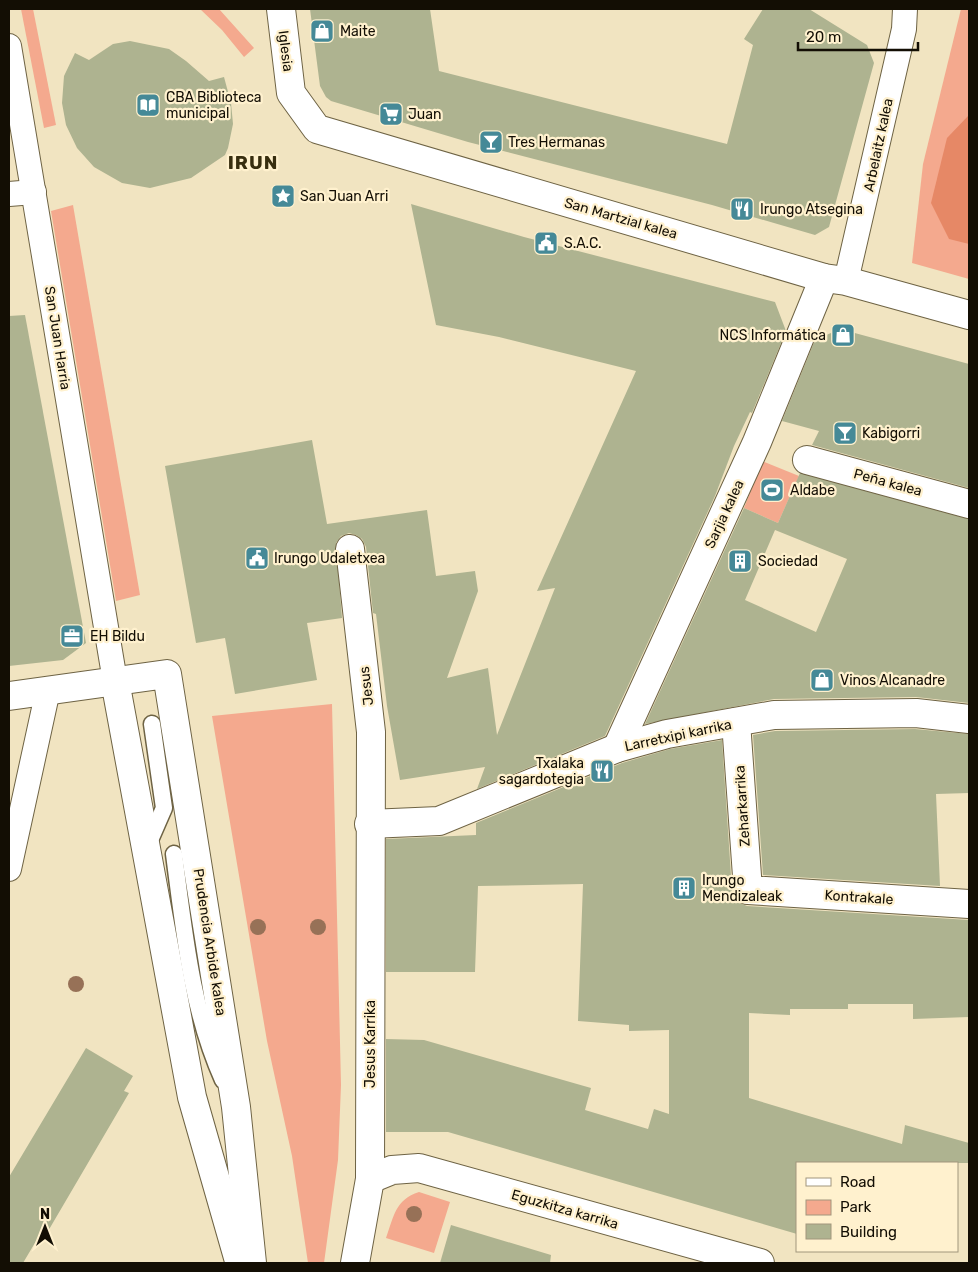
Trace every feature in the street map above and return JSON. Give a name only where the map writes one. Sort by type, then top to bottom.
[{"type":"street","name":"Iglesia","points":[[281,9],[291,94]]},
{"type":"street","name":"Arbelaitz kalea","points":[[835,280],[902,39],[905,9]]},
{"type":"street","name":"San Juan Harria","points":[[9,46],[115,681]]},
{"type":"street","name":"San Martzial kalea","points":[[291,94],[317,129],[835,280],[969,315]]},
{"type":"street","points":[[9,194],[34,192]]},
{"type":"street","name":"Sarjia kalea","points":[[617,748],[757,442],[835,280]]},
{"type":"street","name":"Peña kalea","points":[[807,460],[969,504]]},
{"type":"street","name":"Jesus","points":[[350,549],[371,732],[369,824]]},
{"type":"street","name":"Prudencia Arbide kalea","points":[[115,681],[167,674],[236,1107],[252,1263]]},
{"type":"street","points":[[9,696],[115,681],[192,1097],[239,1263]]},
{"type":"street","points":[[9,869],[48,690]]},
{"type":"street","name":"Larretxipi karrika","points":[[369,824],[439,821],[617,748],[667,734],[774,715],[916,713],[969,719]]},
{"type":"street","name":"Zeharkarrika","points":[[736,722],[748,890]]},
{"type":"street","name":"Jesus Karrika","points":[[355,1263],[370,1179],[369,824]]},
{"type":"street","name":"Kontrakale","points":[[748,890],[969,904]]},
{"type":"street","name":"Eguzkitza karrika","points":[[370,1179],[392,1170],[419,1168],[760,1263]]},
{"type":"lane","points":[[145,850],[164,808],[152,724]]},
{"type":"lane","points":[[174,854],[187,956],[208,1047],[236,1107]]},
{"type":"green space","points":[[21,9],[33,9],[56,125],[44,128]]},
{"type":"green space","points":[[200,9],[219,9],[254,48],[244,57],[222,30]]},
{"type":"green space","points":[[961,9],[969,9],[969,279],[912,263],[923,164]]},
{"type":"green space","points":[[73,205],[140,595],[116,601],[51,211]]},
{"type":"green space","name":"Aldabe","points":[[762,461],[799,476],[778,523],[744,508]]},
{"type":"green space","points":[[332,704],[341,1085],[338,1160],[324,1263],[308,1263],[292,1156],[267,1041],[212,716]]},
{"type":"green space","points":[[419,1192],[450,1202],[434,1253],[386,1238],[400,1204],[411,1195]]},
{"type":"shaded area","points":[[969,115],[969,244],[949,239],[931,203],[947,138]]},
{"type":"building","points":[[310,9],[430,9],[439,71],[727,144],[753,45],[744,39],[763,9],[809,9],[867,45],[874,63],[829,227],[815,235],[712,205],[468,142],[331,101],[326,97],[320,86]]},
{"type":"building","name":"CBA Biblioteca municipal","points":[[130,41],[169,49],[209,81],[224,77],[231,103],[233,124],[228,148],[225,155],[191,178],[150,188],[122,183],[94,167],[77,148],[66,125],[62,103],[64,76],[75,53],[89,60],[113,44]]},
{"type":"building","points":[[411,204],[524,237],[775,302],[786,331],[752,413],[750,412],[734,446],[715,496],[605,736],[477,789],[485,767],[400,780],[387,706],[376,614],[373,613],[366,547],[362,539],[356,535],[349,533],[341,536],[336,543],[342,618],[307,623],[317,680],[235,694],[225,638],[196,643],[165,466],[312,440],[327,524],[427,510],[436,576],[475,571],[478,591],[447,678],[488,668],[497,735],[555,588],[537,591],[636,371],[499,337],[436,325]]},
{"type":"building","points":[[25,315],[86,643],[63,660],[9,666],[9,316]]},
{"type":"building","points":[[840,329],[969,364],[969,488],[812,445],[819,431],[782,421],[815,340]]},
{"type":"building","points":[[800,473],[969,519],[969,703],[916,697],[774,699],[645,724],[744,508],[778,523]],"holes":[[[775,530],[847,559],[816,632],[745,600]]]},
{"type":"building","points":[[915,729],[969,734],[969,793],[936,794],[940,886],[763,875],[753,735],[775,731]]},
{"type":"building","points":[[722,740],[732,891],[740,903],[747,906],[969,920],[969,1017],[913,1019],[913,1004],[848,1004],[848,1009],[790,1009],[790,1015],[749,1013],[749,1098],[902,1144],[905,1125],[969,1143],[969,1163],[796,1162],[796,1234],[448,1132],[386,1132],[386,1039],[424,1040],[591,1088],[585,1110],[648,1129],[654,1109],[669,1114],[669,1030],[629,1031],[629,1025],[578,1021],[583,884],[478,886],[475,972],[386,972],[386,839],[476,835],[476,823],[622,763],[670,749]]},
{"type":"building","points":[[86,1048],[133,1076],[124,1091],[129,1093],[44,1238],[39,1236],[23,1263],[9,1263],[9,1177]]},
{"type":"building","points":[[451,1225],[551,1255],[550,1263],[440,1263]]},
{"type":"place","name":"Maite","points":[[322,31]]},
{"type":"place","name":"CBA Biblioteca municipal","points":[[148,105]]},
{"type":"place","name":"Juan","points":[[391,114]]},
{"type":"place","name":"Tres Hermanas","points":[[491,142]]},
{"type":"place","name":"San Juan Arri","points":[[283,196]]},
{"type":"place","name":"Irungo Atsegina","points":[[742,209]]},
{"type":"place","name":"S.A.C.","points":[[546,243]]},
{"type":"place","name":"NCS Informática","points":[[843,335]]},
{"type":"place","name":"Kabigorri","points":[[845,433]]},
{"type":"place","name":"Aldabe","points":[[772,490]]},
{"type":"place","name":"Irungo Udaletxea","points":[[257,558]]},
{"type":"place","name":"Sociedad","points":[[740,561]]},
{"type":"place","name":"EH Bildu","points":[[72,636]]},
{"type":"place","name":"Vinos Alcanadre","points":[[822,680]]},
{"type":"place","name":"Txalaka sagardotegia","points":[[602,771]]},
{"type":"place","name":"Irungo Mendizaleak","points":[[684,888]]},
{"type":"district","name":"IRUN","points":[[253,162]]}]
